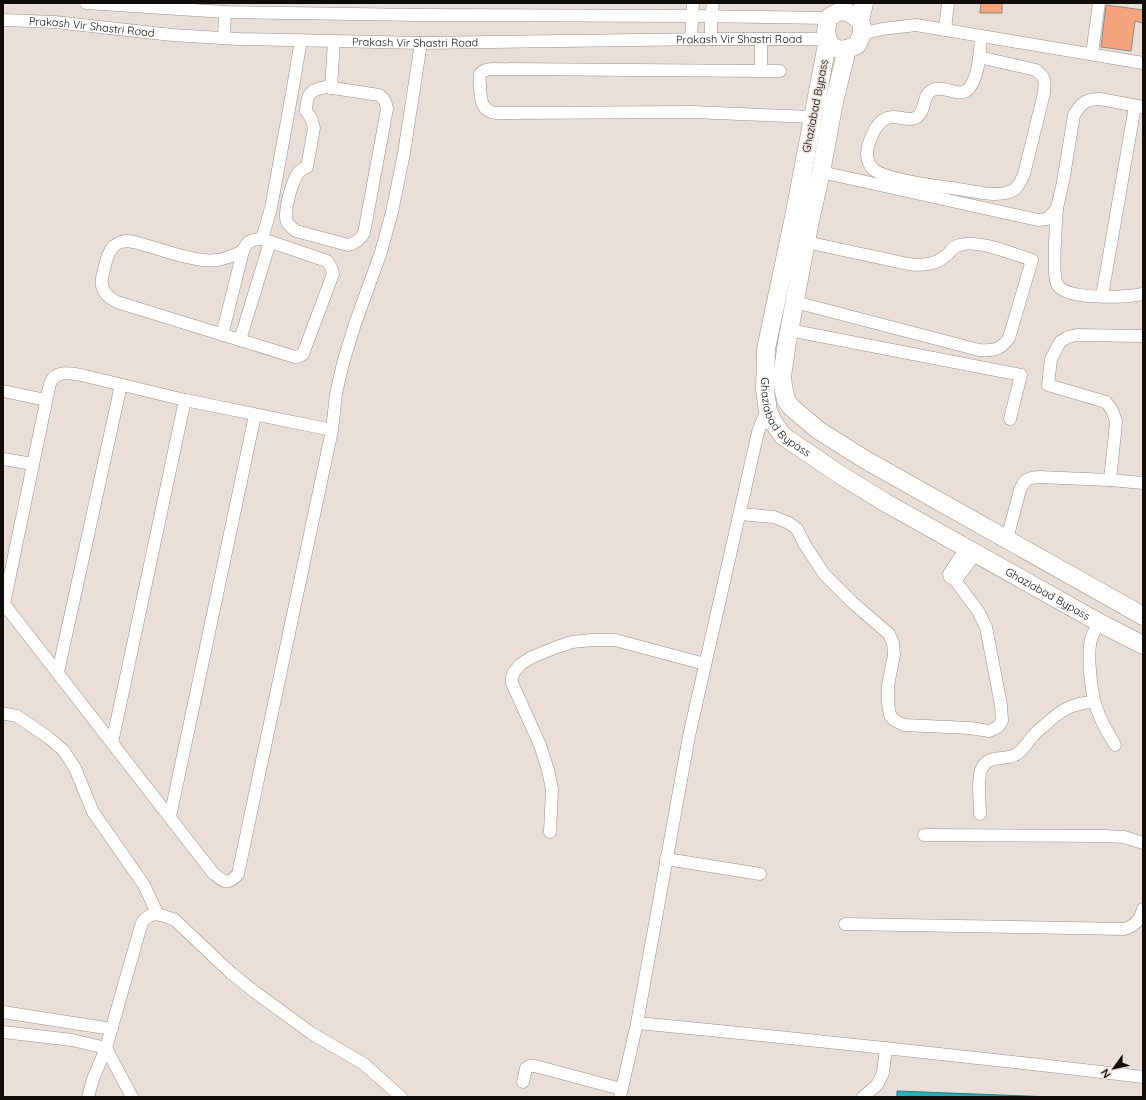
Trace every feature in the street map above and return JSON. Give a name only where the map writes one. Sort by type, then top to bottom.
[{"type":"highway","points":[[828,39],[831,45],[839,50],[857,45],[864,3]]},
{"type":"highway","points":[[833,12],[841,11],[852,14],[861,28]]},
{"type":"highway","name":"Ghaziabad Bypass","points":[[833,12],[826,32],[828,39],[766,349],[765,390],[768,411],[773,422],[783,436],[886,504],[1100,623],[1143,645]]},
{"type":"highway","name":"Ghaziabad Bypass","points":[[847,49],[834,102],[789,330],[782,378],[786,400],[791,407],[818,430],[864,459],[1143,616]]},
{"type":"highway","points":[[914,519],[928,495]]},
{"type":"highway","points":[[943,535],[956,511]]},
{"type":"street","name":"Prakash Vir Shastri Road","points":[[86,3],[210,7],[226,12],[426,15],[711,17],[833,12]]},
{"type":"street","points":[[691,39],[693,3]]},
{"type":"street","points":[[711,39],[711,17],[713,3]]},
{"type":"street","points":[[945,30],[948,3]]},
{"type":"street","points":[[1092,54],[1099,3]]},
{"type":"street","points":[[224,38],[226,12]]},
{"type":"street","name":"Prakash Vir Shastri Road","points":[[3,20],[55,22],[172,35],[334,41],[421,43],[691,39],[828,39]]},
{"type":"street","points":[[861,28],[882,29],[916,25],[1143,63]]},
{"type":"street","points":[[979,57],[1036,70],[1043,76],[1045,83],[1044,93],[1024,174],[1021,181],[1014,189],[1006,193],[991,194],[918,183],[887,176],[873,169],[868,160],[867,150],[874,130],[879,123],[887,118],[916,118],[921,114],[930,91],[943,89],[960,92],[966,90],[973,84],[976,77],[981,37]]},
{"type":"street","points":[[761,39],[761,71]]},
{"type":"street","points":[[240,340],[266,241],[301,40]]},
{"type":"street","points":[[331,88],[334,41]]},
{"type":"street","points":[[332,430],[185,400],[81,375],[62,373],[52,378],[50,383],[4,604],[213,873],[222,881],[229,882],[238,874],[332,430],[336,394],[343,363],[355,324],[381,252],[392,212],[404,153],[421,43]]},
{"type":"street","points":[[780,71],[491,68],[480,74],[481,99],[485,108],[490,112],[496,113],[692,112],[813,117]]},
{"type":"street","points":[[326,87],[331,88],[379,95],[386,103],[387,109],[364,233],[360,240],[354,244],[348,245],[296,231],[290,227],[286,221],[291,185],[299,172],[306,167],[314,128],[311,118],[306,111],[306,102],[310,93],[316,89],[326,87]]},
{"type":"street","points":[[1102,296],[1139,107],[1100,99],[1092,99],[1085,101],[1078,107],[1074,115],[1063,182],[1056,208],[1056,283],[1068,293],[1077,295],[1102,296],[1143,294]]},
{"type":"street","points":[[821,172],[1038,220],[1047,219],[1056,208]]},
{"type":"street","points":[[222,335],[242,251],[245,245],[252,240],[266,241],[327,261],[331,267],[333,274],[303,354],[295,357],[222,335],[116,302],[110,299],[104,292],[101,284],[103,274],[110,250],[121,242],[129,241],[203,260],[216,261],[228,258],[242,251]]},
{"type":"street","points":[[795,302],[979,350],[991,351],[1003,346],[1009,338],[1032,260],[989,247],[972,244],[960,244],[940,260],[932,264],[919,265],[908,264],[806,242]]},
{"type":"street","points":[[789,330],[1021,375],[1010,419]]},
{"type":"street","points":[[1110,480],[1116,433],[1116,420],[1112,410],[1106,402],[1048,385],[1051,359],[1060,342],[1068,337],[1077,335],[1143,336]]},
{"type":"street","points":[[58,672],[121,384]]},
{"type":"street","points":[[3,391],[46,400]]},
{"type":"street","points":[[112,743],[185,400]]},
{"type":"street","points":[[523,1082],[526,1068],[535,1066],[620,1093],[636,1023],[689,736],[758,432],[768,411]]},
{"type":"street","points":[[170,817],[255,414]]},
{"type":"street","points":[[3,459],[33,464]]},
{"type":"street","points":[[1007,539],[1023,482],[1030,478],[1039,477],[1110,480],[1143,483]]},
{"type":"street","points":[[740,514],[774,518],[797,529],[805,545],[824,574],[852,602],[889,634],[893,643],[894,655],[888,685],[888,703],[890,715],[894,720],[904,725],[970,728],[989,731],[998,727],[1002,722],[1001,705],[986,627],[978,611],[955,580],[971,551]]},
{"type":"street","points":[[1100,623],[1091,640],[1090,650],[1092,688],[1094,702],[1102,721],[1115,744]]},
{"type":"street","points":[[550,832],[552,789],[548,770],[540,745],[512,683],[514,672],[521,664],[557,647],[572,642],[615,640],[705,664]]},
{"type":"street","points":[[980,814],[980,775],[981,768],[985,763],[990,759],[1005,758],[1019,753],[1033,735],[1056,715],[1071,706],[1083,702],[1094,702]]},
{"type":"street","points":[[3,714],[17,716],[49,738],[63,750],[78,775],[93,812],[144,885],[157,914]]},
{"type":"street","points":[[924,834],[1104,836],[1124,837],[1143,843]]},
{"type":"street","points":[[666,859],[760,874]]},
{"type":"street","points":[[845,924],[1124,929],[1132,927],[1138,921],[1143,909]]},
{"type":"street","points":[[88,1097],[93,1079],[112,1029],[140,929],[144,920],[157,914],[164,915],[174,920],[231,973],[255,992],[311,1033],[364,1064],[401,1097]]},
{"type":"street","points":[[3,1012],[112,1029]]},
{"type":"street","points":[[636,1023],[886,1048],[1143,1077]]},
{"type":"street","points":[[3,1032],[72,1040],[106,1048],[132,1097]]},
{"type":"street","points":[[863,1097],[877,1086],[884,1073],[886,1048]]},
{"type":"water","points":[[897,1091],[1052,1097],[897,1097]]},
{"type":"building","points":[[981,3],[1002,3],[1002,13],[980,13]]},
{"type":"building","points":[[1106,5],[1143,10],[1143,23],[1135,21],[1131,51],[1101,47]]}]
